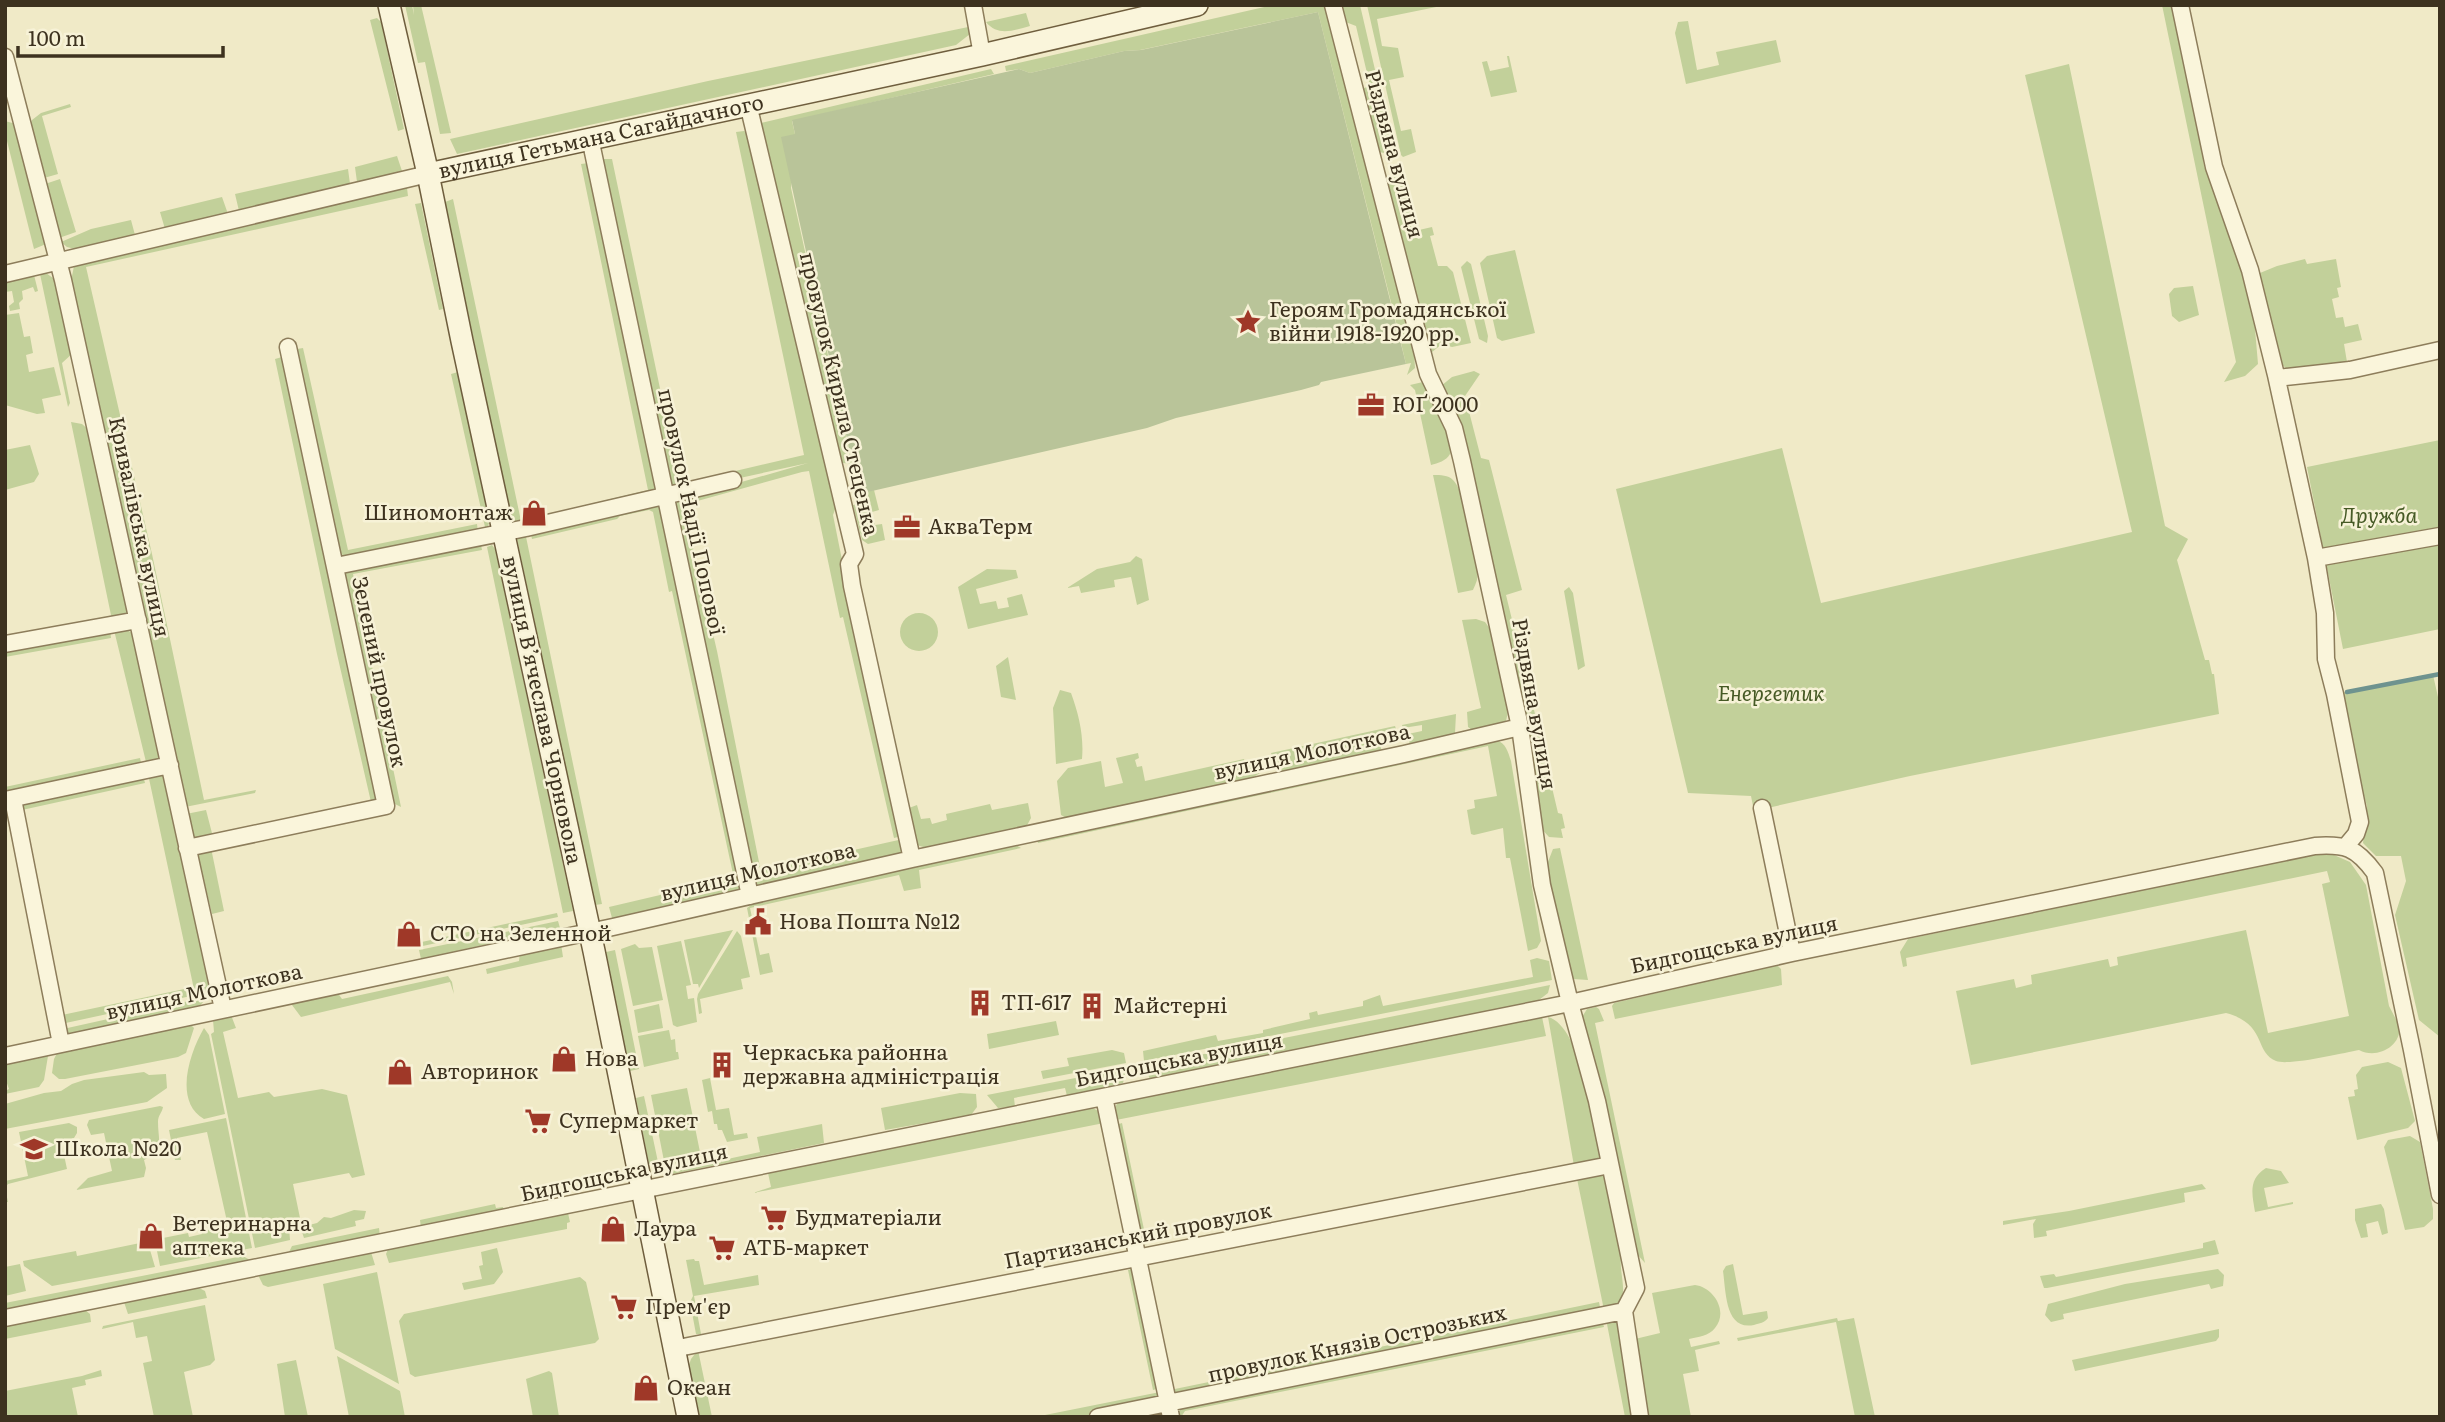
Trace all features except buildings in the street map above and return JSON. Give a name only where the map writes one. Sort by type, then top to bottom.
[{"type":"main road","name":"вулиця Вʼячеслава Чорновола","points":[[389,5],[428,174],[590,931],[688,1417]]},
{"type":"main road","name":"вулиця Гетьмана Сагайдачного","points":[[428,174],[1197,5]]},
{"type":"street","points":[[972,5],[982,54]]},
{"type":"street","name":"Різдвяна вулиця","points":[[1333,5],[1428,374],[1454,428],[1520,727],[1542,885],[1597,1101],[1636,1289],[1625,1311],[1640,1417]]},
{"type":"street","points":[[2180,5],[2214,167],[2250,270],[2277,378],[2316,558],[2325,613],[2326,659],[2360,822],[2352,850],[2375,873],[2440,1195]]},
{"type":"street","name":"Кривалівська вулиця","points":[[5,57],[59,261],[223,1009]]},
{"type":"street","name":"провулок Кирила Стеценка","points":[[748,104],[855,554],[849,564],[852,586],[912,859]]},
{"type":"street","name":"провулок Надії Попової","points":[[590,138],[750,896]]},
{"type":"street","name":"вулиця Гетьмана Сагайдачного","points":[[5,274],[428,174]]},
{"type":"street","name":"Зелений провулок","points":[[187,848],[386,806],[288,347]]},
{"type":"street","points":[[2277,378],[2350,370],[2440,350]]},
{"type":"street","points":[[336,566],[666,498],[733,481]]},
{"type":"street","points":[[2316,558],[2440,536]]},
{"type":"street","points":[[5,645],[138,620]]},
{"type":"street","name":"вулиця Молоткова","points":[[5,1056],[1520,727]]},
{"type":"street","points":[[61,1044],[9,800],[170,765]]},
{"type":"street","points":[[1762,808],[1792,953]]},
{"type":"street","name":"Бидгощська вулиця","points":[[5,1318],[1570,1003],[1792,953],[2315,846],[2338,844],[2352,850]]},
{"type":"street","points":[[1104,1097],[1170,1410]]},
{"type":"street","name":"Партизанський провулок","points":[[673,1349],[1610,1165]]},
{"type":"street","name":"провулок Князів Острозьких","points":[[1098,1417],[1170,1410],[1625,1311]]},
{"type":"green space","points":[[405,5],[412,5],[414,15],[413,5],[421,5],[451,133],[440,134],[425,62],[418,63]]},
{"type":"green space","points":[[1273,5],[1325,5],[1327,8],[1414,351],[1415,368],[1407,375],[1411,363],[1406,364],[1318,12],[1030,73],[1019,69],[1006,71],[1005,66]]},
{"type":"green space","points":[[1360,5],[1395,156],[1380,152],[1362,93],[1364,88],[1370,86],[1356,26],[1343,21],[1338,8]]},
{"type":"green space","points":[[1367,5],[1446,5],[1377,19],[1382,46],[1398,48],[1404,77],[1389,80],[1401,131],[1411,129],[1416,152],[1403,157],[1401,155]]},
{"type":"green space","points":[[2162,5],[2173,5],[2200,133],[2204,166],[2253,306],[2258,364],[2245,376],[2224,382],[2236,362]]},
{"type":"green space","points":[[1318,12],[1406,364],[1321,382],[1301,390],[1176,418],[1147,428],[859,494],[781,137],[795,134],[792,120],[1019,69],[1030,73]]},
{"type":"green space","points":[[1026,13],[1030,26],[1018,29],[996,30],[986,22]]},
{"type":"green space","points":[[377,18],[381,22],[404,129],[398,131],[370,20]]},
{"type":"green space","points":[[1688,21],[1697,70],[1719,65],[1716,52],[1776,40],[1781,62],[1686,84],[1675,33],[1678,22]]},
{"type":"green space","points":[[973,26],[970,34],[956,45],[457,154],[450,139],[708,81]]},
{"type":"green space","points":[[1507,56],[1517,92],[1491,97],[1482,62],[1487,61],[1490,71],[1509,67]]},
{"type":"green space","name":"Енергетик","points":[[2069,64],[2165,526],[2188,539],[2177,560],[2205,660],[2209,660],[2214,674],[2219,714],[1910,776],[1754,811],[1751,796],[1688,793],[1616,489],[1782,448],[1821,603],[2132,532],[2025,75]]},
{"type":"green space","points":[[991,69],[994,74],[792,121],[795,134],[791,188],[852,464],[843,463],[837,457],[759,130],[761,123]]},
{"type":"green space","points":[[70,104],[71,107],[42,116],[58,174],[44,178],[30,127],[32,120],[41,113]]},
{"type":"green space","points":[[5,121],[16,124],[46,244],[34,249],[5,133]]},
{"type":"green space","points":[[744,131],[749,134],[836,507],[833,515],[841,555],[902,836],[894,838],[843,617],[840,618],[809,471],[802,472],[683,505],[717,651],[760,867],[750,869],[675,503],[808,463],[680,491],[671,490],[601,159],[612,159],[680,484],[804,455],[736,132]]},
{"type":"green space","points":[[397,156],[402,171],[357,182],[355,167]]},
{"type":"green space","points":[[589,163],[657,493],[529,522],[528,519],[648,490],[581,164]]},
{"type":"green space","points":[[348,169],[350,184],[239,211],[235,194]]},
{"type":"green space","points":[[1397,175],[1406,176],[1419,230],[1432,227],[1434,235],[1430,236],[1438,266],[1447,266],[1453,272],[1471,343],[1452,347],[1442,344],[1432,352],[1386,183]]},
{"type":"green space","points":[[60,179],[76,232],[59,238],[45,184]]},
{"type":"green space","points":[[407,188],[408,196],[86,267],[152,554],[204,800],[256,790],[255,793],[185,807],[71,281],[74,266],[83,261]]},
{"type":"green space","points":[[222,197],[228,214],[165,229],[160,212]]},
{"type":"green space","points":[[453,199],[521,521],[512,523],[445,202]]},
{"type":"green space","points":[[421,203],[443,309],[439,310],[415,204]]},
{"type":"green space","points":[[131,220],[135,235],[75,249],[61,242],[91,229]]},
{"type":"green space","points":[[1515,250],[1535,333],[1502,341],[1497,338],[1480,263],[1487,256]]},
{"type":"green space","points":[[2305,259],[2307,264],[2336,259],[2341,287],[2337,288],[2339,297],[2332,299],[2336,318],[2343,317],[2345,327],[2358,324],[2362,340],[2344,344],[2347,362],[2289,371],[2278,361],[2260,273]]},
{"type":"green space","points":[[1467,261],[1471,264],[1488,336],[1487,343],[1479,339],[1461,267]]},
{"type":"green space","points":[[46,273],[57,281],[73,353],[62,363],[70,403],[68,407],[40,274]]},
{"type":"green space","points":[[34,275],[38,291],[35,292],[33,287],[22,291],[20,309],[10,311],[9,306],[14,302],[12,291],[5,292],[5,281]]},
{"type":"green space","points":[[2193,286],[2199,315],[2179,322],[2172,316],[2169,294],[2174,288]]},
{"type":"green space","points":[[19,313],[24,337],[30,336],[33,353],[26,355],[29,372],[54,367],[61,395],[42,399],[45,413],[37,414],[5,405],[5,315]]},
{"type":"green space","points":[[303,348],[348,550],[477,524],[478,532],[347,558],[338,552],[294,354],[297,349]]},
{"type":"green space","points":[[282,357],[290,377],[376,779],[377,798],[368,807],[196,841],[190,836],[186,814],[206,810],[213,837],[371,802],[275,359]]},
{"type":"green space","points":[[1474,371],[1480,374],[1465,396],[1481,458],[1489,460],[1522,590],[1506,595],[1535,714],[1528,716],[1459,420],[1451,398],[1441,386],[1452,377]]},
{"type":"green space","points":[[458,372],[490,520],[485,527],[451,374]]},
{"type":"green space","points":[[1423,382],[1429,385],[1452,439],[1450,454],[1431,465],[1415,390],[1410,385]]},
{"type":"green space","points":[[71,422],[82,424],[91,432],[130,613],[112,620]]},
{"type":"green space","name":"Дружба","points":[[2440,440],[2440,629],[2343,649],[2307,467]]},
{"type":"green space","points":[[30,445],[39,474],[34,482],[5,490],[5,450]]},
{"type":"green space","points":[[1433,475],[1451,478],[1463,498],[1476,559],[1477,580],[1473,590],[1458,593]]},
{"type":"green space","points":[[874,490],[879,510],[872,512],[875,525],[882,524],[885,540],[868,544],[862,540],[853,505],[865,502],[863,493]]},
{"type":"green space","points":[[661,505],[741,872],[733,874],[653,512],[649,510],[620,516],[617,519],[532,539],[530,530]]},
{"type":"green space","points":[[525,532],[602,904],[595,905],[516,534]]},
{"type":"green space","points":[[481,545],[482,550],[353,574],[401,807],[393,803],[343,580],[347,570]]},
{"type":"green space","points":[[492,545],[573,911],[563,913],[487,547]]},
{"type":"green space","points":[[1136,556],[1142,559],[1149,600],[1137,605],[1131,577],[1114,580],[1115,587],[1081,593],[1079,586],[1067,588],[1097,569],[1130,562]]},
{"type":"green space","points":[[987,569],[1016,570],[1018,578],[976,589],[980,604],[996,601],[998,609],[1009,607],[1007,598],[1022,594],[1028,615],[968,629],[958,587]]},
{"type":"green space","points":[[1569,587],[1573,593],[1585,666],[1578,670],[1564,591]]},
{"type":"green space","points":[[919,613],[933,618],[938,632],[933,646],[919,651],[905,646],[900,632],[905,618]]},
{"type":"green space","points":[[1476,619],[1485,622],[1500,656],[1507,686],[1508,714],[1505,723],[1475,732],[1468,727],[1467,712],[1481,708],[1462,620]]},
{"type":"green space","points":[[125,629],[134,637],[161,753],[158,760],[147,766],[114,630]]},
{"type":"green space","points":[[110,630],[111,638],[5,657],[5,649]]},
{"type":"green space","points":[[1008,657],[1016,700],[1001,697],[996,666]]},
{"type":"green space","points":[[2433,675],[2440,698],[2440,1037],[2419,1020],[2395,915],[2406,881],[2401,856],[2376,856],[2363,843],[2367,806],[2335,694]]},
{"type":"green space","points":[[1060,690],[1071,693],[1074,701],[1082,734],[1082,759],[1056,764],[1053,708]]},
{"type":"green space","points":[[1456,714],[1455,733],[1451,738],[1410,747],[1408,734],[1422,731],[1422,725],[1403,728],[1402,725]]},
{"type":"green space","points":[[1395,726],[1396,729],[1370,737],[1372,741],[1379,741],[1382,752],[1283,772],[1275,765],[1271,753]]},
{"type":"green space","points":[[1538,728],[1558,813],[1562,814],[1565,828],[1561,829],[1563,838],[1549,837],[1539,826],[1528,735],[1531,730]]},
{"type":"green space","points":[[1496,740],[1508,751],[1511,761],[1541,941],[1537,948],[1528,951],[1510,858],[1506,858],[1503,828],[1471,834],[1467,810],[1475,808],[1474,800],[1497,796],[1488,746],[1038,843],[1037,840]]},
{"type":"green space","points":[[1138,753],[1139,758],[1135,760],[1137,767],[1142,766],[1145,781],[1244,759],[1246,766],[1262,763],[1260,773],[1247,781],[1070,820],[1061,815],[1057,781],[1068,768],[1101,761],[1105,787],[1123,783],[1116,758]]},
{"type":"green space","points":[[140,758],[142,767],[5,796],[5,787]]},
{"type":"green space","points":[[148,774],[164,775],[210,986],[209,991],[195,994]]},
{"type":"green space","points":[[143,775],[145,783],[22,810],[62,1015],[189,988],[191,996],[61,1024],[18,805],[20,802]]},
{"type":"green space","points":[[1028,803],[1031,818],[1025,829],[929,849],[917,845],[912,833],[915,832],[909,808],[917,805],[921,819],[930,818],[932,824],[947,820],[946,814],[990,804],[992,810]]},
{"type":"green space","points":[[903,839],[902,851],[898,855],[759,887],[751,873]]},
{"type":"green space","points":[[1016,845],[1021,848],[919,870],[921,888],[904,891],[899,875],[750,908],[760,955],[769,953],[773,972],[760,975],[747,908],[751,905],[773,900],[773,896]]},
{"type":"green space","points":[[211,848],[224,911],[212,914],[198,856],[202,849]]},
{"type":"green space","points":[[1560,848],[1588,980],[1573,979],[1570,974],[1546,867],[1553,849]]},
{"type":"green space","points":[[2320,853],[2334,855],[2350,862],[2366,885],[2389,1006],[2400,1027],[2396,1041],[2386,1050],[2373,1053],[2359,1050],[2304,1061],[2276,1061],[2269,1057],[2248,1024],[2226,1013],[1971,1065],[1956,991],[2014,979],[2016,988],[2032,984],[2031,975],[2108,959],[2110,967],[2118,965],[2117,957],[2246,930],[2268,1033],[2349,1016],[2322,884],[2330,882],[2327,871],[1906,958],[1907,966],[1903,967],[1900,952],[1908,939]]},
{"type":"green space","points":[[741,876],[739,890],[736,892],[612,918],[609,907]]},
{"type":"green space","points":[[557,913],[558,917],[418,947],[417,943]]},
{"type":"green space","points":[[558,921],[560,928],[421,959],[419,950]]},
{"type":"green space","points":[[733,930],[699,988],[698,984],[693,984],[684,940]]},
{"type":"green space","points":[[737,931],[741,936],[750,977],[741,979],[743,989],[700,999],[702,1013],[699,1014],[698,994]]},
{"type":"green space","points":[[681,941],[691,985],[686,986],[688,999],[694,998],[697,1022],[677,1027],[673,1025],[657,946]]},
{"type":"green space","points":[[561,944],[563,957],[487,974],[486,969],[519,961],[520,952]]},
{"type":"green space","points":[[635,944],[639,948],[652,947],[663,1000],[633,1006],[621,949]]},
{"type":"green space","points":[[615,950],[639,1069],[630,1071],[606,952]]},
{"type":"green space","points":[[1537,958],[1549,961],[1552,980],[1144,1061],[1143,1051],[1216,1035],[1218,1041],[1263,1033],[1263,1030],[1310,1019],[1309,1013],[1317,1011],[1318,1015],[1363,1006],[1363,1001],[1380,995],[1383,1006],[1533,977],[1530,960]]},
{"type":"green space","points":[[1777,965],[1781,969],[1782,985],[1615,1019],[1612,1006],[1614,1003]]},
{"type":"green space","points":[[448,976],[452,982],[454,994],[450,982],[301,1017],[292,1005],[294,1001],[337,992],[342,999]]},
{"type":"green space","points":[[1550,985],[1548,993],[1535,1003],[1161,1078],[1150,1079],[1144,1066]]},
{"type":"green space","points":[[207,997],[199,1007],[66,1036],[63,1029]]},
{"type":"green space","points":[[659,1004],[663,1028],[638,1033],[634,1010]]},
{"type":"green space","points":[[1596,1007],[1604,1021],[1595,1023],[1645,1263],[1637,1254],[1603,1088],[1582,1017],[1587,1009]]},
{"type":"green space","points":[[231,1015],[236,1028],[223,1032],[238,1098],[269,1092],[274,1097],[322,1089],[347,1095],[365,1175],[352,1178],[349,1173],[293,1184],[300,1218],[289,1227],[290,1240],[255,1248],[211,1034],[214,1032],[213,1020]]},
{"type":"green space","points":[[1542,1017],[1546,1036],[1116,1120],[1115,1107],[1120,1101]]},
{"type":"green space","points":[[1548,1017],[1560,1024],[1578,1058],[1591,1103],[1601,1160],[1574,1166]]},
{"type":"green space","points":[[1056,1021],[1059,1035],[989,1049],[987,1034]]},
{"type":"green space","points":[[190,1024],[194,1028],[186,1053],[178,1057],[65,1079],[59,1079],[52,1073],[57,1053]]},
{"type":"green space","points":[[204,1028],[209,1035],[225,1114],[204,1119],[189,1101],[187,1076]]},
{"type":"green space","points":[[669,1030],[671,1040],[675,1039],[679,1059],[644,1067],[638,1036]]},
{"type":"green space","points":[[1112,1050],[1124,1053],[1126,1063],[1043,1079],[1041,1071],[1069,1066],[1067,1058]]},
{"type":"green space","points":[[48,1056],[44,1080],[39,1087],[5,1094],[9,1089],[5,1078],[5,1065]]},
{"type":"green space","points":[[2388,1062],[2401,1068],[2415,1121],[2408,1128],[2357,1140],[2348,1097],[2355,1096],[2354,1090],[2358,1089],[2356,1075],[2362,1067]]},
{"type":"green space","points":[[1127,1068],[1123,1083],[1067,1096],[1065,1088],[1014,1098],[1015,1107],[998,1108],[987,1095]]},
{"type":"green space","points":[[144,1072],[149,1075],[166,1074],[167,1088],[147,1102],[5,1129],[5,1104],[61,1091],[84,1080]]},
{"type":"green space","points":[[710,1078],[716,1110],[729,1108],[734,1135],[747,1133],[748,1138],[727,1142],[722,1130],[718,1130],[717,1124],[714,1124],[712,1111],[708,1112],[702,1080]]},
{"type":"green space","points":[[687,1088],[701,1157],[665,1166],[651,1095]]},
{"type":"green space","points":[[960,1093],[976,1094],[977,1107],[971,1115],[885,1130],[881,1108]]},
{"type":"green space","points":[[644,1096],[658,1162],[649,1164],[636,1098]]},
{"type":"green space","points":[[163,1107],[158,1120],[159,1144],[155,1152],[144,1160],[144,1177],[76,1190],[88,1178],[112,1171],[104,1133],[91,1135],[87,1125],[89,1120]]},
{"type":"green space","points":[[1091,1107],[1100,1112],[1104,1123],[753,1193],[771,1187],[768,1173]]},
{"type":"green space","points":[[226,1118],[252,1248],[160,1266],[156,1246],[158,1239],[188,1233],[189,1237],[202,1234],[201,1231],[228,1226],[207,1132],[177,1138],[181,1160],[175,1160],[169,1130]]},
{"type":"green space","points":[[69,1123],[77,1127],[74,1138],[61,1141],[67,1169],[8,1184],[5,1188],[5,1181],[28,1176],[19,1132]]},
{"type":"green space","points":[[1122,1123],[1147,1244],[1142,1245],[1116,1125]]},
{"type":"green space","points":[[822,1124],[824,1143],[667,1175],[667,1172],[760,1152],[757,1137]]},
{"type":"green space","points":[[2410,1136],[2420,1142],[2433,1219],[2424,1227],[2405,1230],[2384,1147],[2388,1140]]},
{"type":"green space","points":[[2266,1168],[2281,1171],[2289,1183],[2264,1188],[2268,1207],[2293,1204],[2255,1212],[2252,1193],[2254,1182]]},
{"type":"green space","points":[[1604,1173],[1621,1257],[1623,1288],[1619,1305],[1604,1310],[1576,1174]]},
{"type":"green space","points":[[2202,1184],[2206,1189],[2184,1193],[2185,1202],[2046,1231],[2047,1236],[2034,1238],[2033,1224],[2036,1219],[2003,1225],[2003,1221],[2069,1211]]},
{"type":"green space","points":[[495,1204],[496,1208],[503,1207],[504,1212],[421,1228],[420,1220]]},
{"type":"green space","points":[[2381,1204],[2388,1233],[2382,1235],[2378,1221],[2366,1224],[2368,1237],[2361,1238],[2355,1220],[2355,1209]]},
{"type":"green space","points":[[354,1210],[366,1211],[364,1219],[355,1221],[356,1226],[304,1238],[302,1232],[305,1226],[317,1223],[324,1217],[331,1218]]},
{"type":"green space","points":[[568,1213],[570,1222],[567,1223],[567,1229],[389,1263],[386,1254],[388,1249]]},
{"type":"green space","points":[[379,1228],[380,1237],[290,1255],[289,1252],[292,1246]]},
{"type":"green space","points":[[2215,1240],[2219,1254],[2047,1288],[2044,1288],[2040,1276],[2054,1274],[2056,1277],[2203,1248],[2203,1243]]},
{"type":"green space","points":[[148,1243],[155,1267],[52,1286],[24,1266],[23,1261],[76,1251],[77,1256]]},
{"type":"green space","points":[[497,1248],[503,1272],[494,1284],[464,1290],[462,1283],[482,1279],[479,1266],[483,1265],[481,1252]]},
{"type":"green space","points":[[371,1252],[375,1265],[268,1287],[263,1285],[259,1277],[260,1274]]},
{"type":"green space","points":[[243,1256],[250,1260],[249,1263],[5,1312],[5,1303]]},
{"type":"green space","points":[[686,1260],[699,1261],[704,1285],[758,1275],[759,1285],[694,1296],[701,1334],[696,1334],[690,1302],[693,1296]]},
{"type":"green space","points":[[20,1264],[26,1291],[5,1296],[5,1267]]},
{"type":"green space","points":[[1733,1264],[1743,1315],[1767,1311],[1768,1318],[1763,1322],[1744,1325],[1732,1316],[1726,1299],[1723,1271],[1726,1266]]},
{"type":"green space","points":[[1136,1268],[1160,1388],[1153,1390],[1128,1270]]},
{"type":"green space","points":[[2218,1269],[2224,1275],[2223,1286],[2211,1289],[2209,1284],[2063,1314],[2064,1319],[2051,1322],[2045,1315],[2048,1304],[2125,1284]]},
{"type":"green space","points":[[377,1272],[399,1384],[335,1349],[323,1284]]},
{"type":"green space","points":[[580,1277],[586,1282],[599,1339],[595,1343],[415,1377],[410,1374],[399,1321],[404,1314]]},
{"type":"green space","points":[[1695,1285],[1713,1295],[1720,1307],[1720,1314],[1713,1331],[1689,1339],[1691,1347],[1719,1341],[1720,1344],[1695,1350],[1699,1371],[1683,1374],[1691,1417],[1645,1417],[1635,1339],[1660,1333],[1652,1293]]},
{"type":"green space","points":[[197,1287],[205,1291],[207,1298],[128,1314],[124,1302]]},
{"type":"green space","points":[[1599,1302],[1601,1312],[1174,1396],[1170,1390]]},
{"type":"green space","points":[[205,1305],[215,1360],[210,1365],[184,1372],[193,1417],[154,1417],[143,1363],[152,1361],[147,1336],[136,1338],[133,1322],[102,1329],[103,1326]]},
{"type":"green space","points":[[85,1310],[90,1314],[91,1322],[5,1339],[5,1324]]},
{"type":"green space","points":[[1837,1318],[1838,1321],[1854,1318],[1875,1417],[1855,1417],[1836,1322],[1738,1341],[1737,1338]]},
{"type":"green space","points":[[1606,1319],[1619,1319],[1635,1417],[1625,1417]]},
{"type":"green space","points":[[1602,1320],[1604,1327],[1185,1411],[1181,1417],[1176,1417],[1183,1405]]},
{"type":"green space","points":[[2219,1329],[2216,1341],[2075,1371],[2072,1360]]},
{"type":"green space","points":[[698,1350],[712,1417],[700,1417],[689,1365]]},
{"type":"green space","points":[[337,1356],[400,1391],[405,1417],[349,1417]]},
{"type":"green space","points":[[296,1360],[308,1417],[285,1417],[277,1364]]},
{"type":"green space","points":[[101,1370],[102,1376],[85,1380],[86,1385],[72,1388],[78,1417],[5,1417],[5,1391]]},
{"type":"green space","points":[[549,1371],[552,1373],[559,1417],[533,1417],[526,1379]]},
{"type":"green space","points":[[1160,1392],[1158,1399],[1152,1402],[1078,1417],[1035,1417]]},
{"type":"waterway","points":[[2347,692],[2440,674]]},
{"type":"place","name":"Героям Громадянської війни 1918-1920 рр.","points":[[1248,322]]},
{"type":"place","name":"ЮҐ 2000","points":[[1371,405]]},
{"type":"place","name":"Шиномонтаж","points":[[534,513]]},
{"type":"place","name":"АкваТерм","points":[[907,527]]},
{"type":"place","name":"Нова Пошта №12","points":[[758,922]]},
{"type":"place","name":"СТО на Зеленной","points":[[409,934]]},
{"type":"place","name":"ТП-617","points":[[980,1003]]},
{"type":"place","name":"Майстерні","points":[[1092,1006]]},
{"type":"place","name":"Нова","points":[[564,1059]]},
{"type":"place","name":"Черкаська районна державна адміністрація","points":[[722,1065]]},
{"type":"place","name":"Авторинок","points":[[400,1072]]},
{"type":"place","name":"Супермаркет","points":[[538,1121]]},
{"type":"place","name":"Школа №20","points":[[34,1149]]},
{"type":"place","name":"Будматеріали","points":[[774,1218]]},
{"type":"place","name":"Лаура","points":[[613,1229]]},
{"type":"place","name":"Ветеринарна аптека","points":[[151,1236]]},
{"type":"place","name":"АТБ-маркет","points":[[722,1248]]},
{"type":"place","name":"Прем'єр","points":[[624,1307]]},
{"type":"place","name":"Океан","points":[[646,1388]]}]
